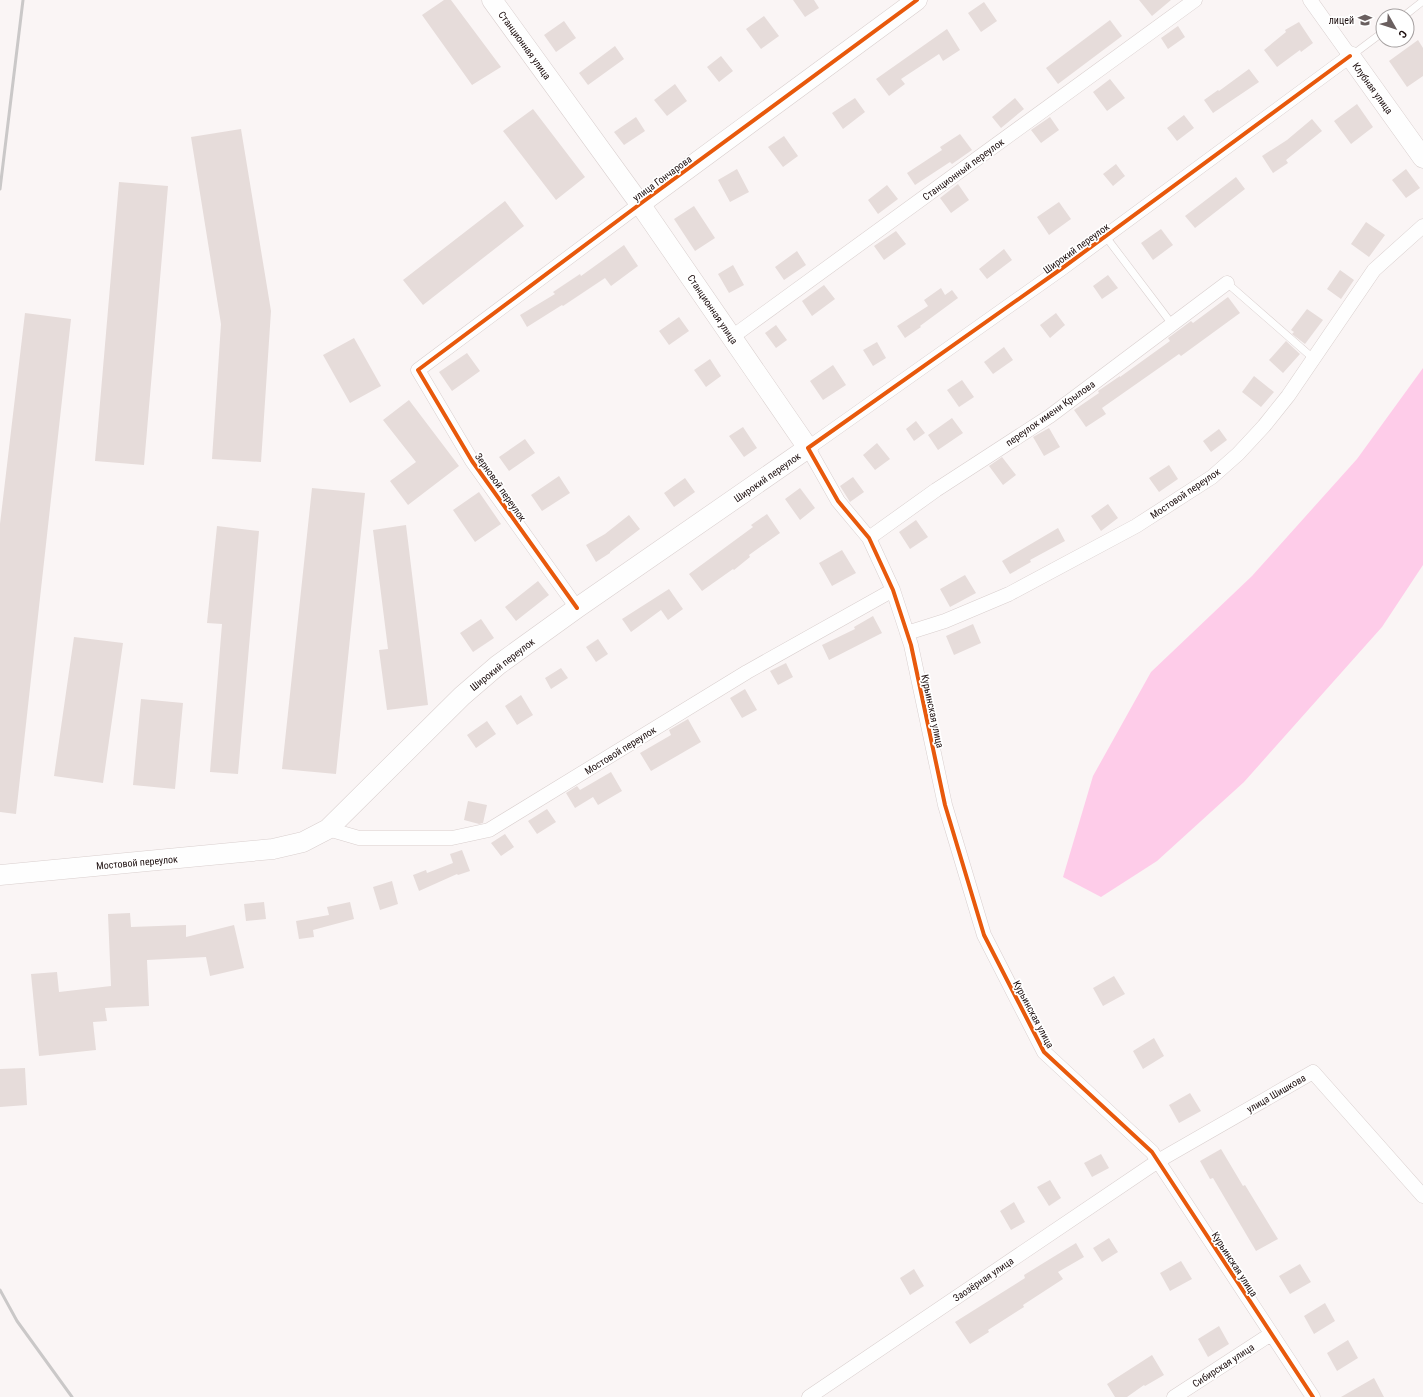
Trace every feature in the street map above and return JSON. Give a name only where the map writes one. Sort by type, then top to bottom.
[{"type":"main road","name":"Станционная улица","points":[[492,0],[640,204],[808,448]]},
{"type":"main road","name":"улица Гончарова","points":[[640,204],[917,0]]},
{"type":"main road","name":"Клубная улица","points":[[1350,56],[1423,158]]},
{"type":"main road","name":"Широкий переулок","points":[[273,850],[303,842],[328,829],[462,696],[498,665],[576,608],[808,448]]},
{"type":"main road","name":"Мостовой переулок","points":[[0,875],[273,850]]},
{"type":"street","name":"Станционный переулок","points":[[732,337],[1195,0]]},
{"type":"street","name":"Клубная улица","points":[[1310,0],[1350,56]]},
{"type":"street","name":"Широкий переулок","points":[[808,448],[1106,237],[1350,56]]},
{"type":"street","name":"улица Гончарова","points":[[418,370],[640,204]]},
{"type":"street","name":"Мостовой переулок","points":[[908,633],[946,621],[1009,594],[1136,526],[1212,477],[1238,454],[1264,426],[1288,396],[1374,270],[1423,226]]},
{"type":"street","name":"переулок имени Крылова","points":[[869,538],[936,490],[1050,416],[1227,283]]},
{"type":"street","name":"Зерновой переулок","points":[[418,370],[472,461],[576,608]]},
{"type":"street","name":"Станционная улица","points":[[808,448],[838,502],[869,538],[893,590],[908,633]]},
{"type":"street","name":"Мостовой переулок","points":[[328,829],[359,838],[452,838],[489,830],[747,672],[893,590]]},
{"type":"street","name":"Курьинская улица","points":[[908,633],[912,645],[945,805],[984,935],[1044,1052],[1152,1152],[1313,1397]]},
{"type":"street","name":"улица Шишкова","points":[[1158,1161],[1313,1072],[1423,1196]]},
{"type":"street","name":"Заозёрная улица","points":[[808,1397],[1158,1161]]},
{"type":"street","name":"Сибирская улица","points":[[1174,1397],[1271,1334]]},
{"type":"lane","points":[[1414,8],[1423,1]]},
{"type":"lane","points":[[1350,56],[1375,38]]},
{"type":"lane","points":[[1106,237],[1172,324]]},
{"type":"lane","points":[[1227,283],[1314,359]]},
{"type":"shaded area","points":[[1423,368],[1423,565],[1382,627],[1244,782],[1157,861],[1101,897],[1063,877],[1093,776],[1151,672],[1252,576],[1357,459]]},
{"type":"building","points":[[444,0],[451,0],[501,67],[472,85],[422,15]]},
{"type":"building","points":[[793,0],[814,0],[819,8],[805,17]]},
{"type":"building","points":[[1139,0],[1171,0],[1152,16]]},
{"type":"building","points":[[984,2],[997,21],[981,32],[968,13]]},
{"type":"building","points":[[764,16],[779,36],[761,49],[746,29]]},
{"type":"building","points":[[1110,20],[1122,36],[1058,84],[1046,68]]},
{"type":"building","points":[[564,21],[576,38],[556,52],[544,35]]},
{"type":"building","points":[[1299,22],[1313,43],[1301,52],[1300,50],[1277,67],[1264,50],[1286,32],[1285,30]]},
{"type":"building","points":[[1178,26],[1185,37],[1168,49],[1161,38]]},
{"type":"building","points":[[947,29],[960,50],[943,61],[939,54],[901,79],[905,84],[889,96],[876,79]]},
{"type":"building","points":[[1418,40],[1423,48],[1423,76],[1407,87],[1389,61],[1407,48],[1415,48],[1415,42]]},
{"type":"building","points":[[615,46],[624,59],[588,85],[579,73]]},
{"type":"building","points":[[721,56],[733,71],[719,82],[707,67]]},
{"type":"building","points":[[1249,69],[1259,82],[1213,113],[1204,100]]},
{"type":"building","points":[[1110,79],[1125,98],[1107,111],[1093,92]]},
{"type":"building","points":[[675,84],[687,101],[667,116],[654,100]]},
{"type":"building","points":[[855,98],[865,112],[843,129],[832,113]]},
{"type":"building","points":[[1015,98],[1024,109],[1001,128],[992,117]]},
{"type":"building","points":[[1357,104],[1373,127],[1351,144],[1334,121]]},
{"type":"building","points":[[533,109],[585,177],[556,200],[503,131]]},
{"type":"building","points":[[1184,115],[1194,128],[1177,141],[1167,128]]},
{"type":"building","points":[[636,117],[645,131],[624,145],[614,132]]},
{"type":"building","points":[[1050,117],[1059,130],[1041,143],[1031,130]]},
{"type":"building","points":[[1312,119],[1322,131],[1286,160],[1288,163],[1273,173],[1262,156],[1287,140]]},
{"type":"building","points":[[241,129],[271,311],[261,462],[212,459],[221,324],[191,137]]},
{"type":"building","points":[[960,134],[972,150],[952,164],[950,162],[915,185],[907,173],[942,150],[940,147]]},
{"type":"building","points":[[784,136],[798,156],[783,167],[768,147]]},
{"type":"building","points":[[1116,164],[1125,176],[1113,186],[1103,174]]},
{"type":"building","points":[[737,169],[749,192],[730,202],[718,180]]},
{"type":"building","points":[[1406,169],[1420,188],[1406,198],[1392,180]]},
{"type":"building","points":[[1236,177],[1245,189],[1195,228],[1185,216]]},
{"type":"building","points":[[119,182],[168,186],[144,465],[95,461]]},
{"type":"building","points":[[958,184],[969,200],[951,213],[940,198]]},
{"type":"building","points":[[887,185],[898,199],[878,214],[868,200]]},
{"type":"building","points":[[505,201],[524,226],[423,305],[403,280]]},
{"type":"building","points":[[1059,202],[1071,219],[1049,235],[1037,217]]},
{"type":"building","points":[[694,206],[715,238],[695,251],[674,219]]},
{"type":"building","points":[[1366,222],[1385,235],[1369,257],[1351,244]]},
{"type":"building","points":[[1161,229],[1173,245],[1153,260],[1141,243]]},
{"type":"building","points":[[896,231],[906,244],[884,260],[874,246]]},
{"type":"building","points":[[624,245],[638,266],[611,286],[605,278],[563,306],[562,305],[527,327],[520,315],[555,294],[553,292],[580,274],[581,276]]},
{"type":"building","points":[[1004,249],[1012,260],[987,279],[979,269]]},
{"type":"building","points":[[797,251],[806,265],[784,280],[775,267]]},
{"type":"building","points":[[733,265],[744,285],[729,293],[718,274]]},
{"type":"building","points":[[1340,270],[1354,280],[1341,299],[1327,289]]},
{"type":"building","points":[[1108,275],[1118,288],[1102,299],[1093,286]]},
{"type":"building","points":[[824,285],[835,299],[812,316],[802,301]]},
{"type":"building","points":[[941,288],[945,295],[952,290],[958,298],[905,338],[897,326],[928,306],[924,300]]},
{"type":"building","points":[[1228,297],[1240,313],[1181,356],[1179,354],[1102,408],[1106,414],[1086,427],[1074,410],[1099,393],[1098,391],[1170,341],[1168,338],[1191,321],[1193,323]]},
{"type":"building","points":[[1307,309],[1323,320],[1305,344],[1292,334],[1294,332],[1291,330]]},
{"type":"building","points":[[25,313],[71,319],[16,814],[0,812],[0,524]]},
{"type":"building","points":[[1056,313],[1065,325],[1050,338],[1040,325]]},
{"type":"building","points":[[679,317],[689,331],[669,345],[659,331]]},
{"type":"building","points":[[776,325],[787,340],[776,348],[765,333]]},
{"type":"building","points":[[354,338],[381,386],[350,403],[323,355]]},
{"type":"building","points":[[1286,341],[1300,354],[1283,373],[1269,360]]},
{"type":"building","points":[[877,342],[886,358],[873,366],[863,350]]},
{"type":"building","points":[[1004,347],[1013,360],[993,374],[984,362]]},
{"type":"building","points":[[467,353],[480,371],[452,391],[439,372]]},
{"type":"building","points":[[710,359],[721,376],[706,387],[694,370]]},
{"type":"building","points":[[833,365],[846,385],[823,400],[810,381]]},
{"type":"building","points":[[1254,376],[1274,392],[1261,407],[1242,392]]},
{"type":"building","points":[[962,380],[974,397],[959,407],[947,390]]},
{"type":"building","points":[[409,400],[459,466],[408,505],[390,481],[416,462],[383,420]]},
{"type":"building","points":[[952,418],[963,433],[938,450],[928,435]]},
{"type":"building","points":[[916,421],[925,433],[914,441],[906,429]]},
{"type":"building","points":[[743,427],[757,448],[744,457],[729,436]]},
{"type":"building","points":[[1049,428],[1060,447],[1044,456],[1033,437]]},
{"type":"building","points":[[1219,429],[1227,440],[1211,452],[1203,441]]},
{"type":"building","points":[[525,439],[535,453],[509,471],[499,457]]},
{"type":"building","points":[[877,443],[890,459],[875,470],[863,455]]},
{"type":"building","points":[[1002,457],[1016,475],[1003,485],[989,466]]},
{"type":"building","points":[[1169,465],[1178,479],[1159,492],[1149,478]]},
{"type":"building","points":[[559,476],[570,493],[542,511],[531,495]]},
{"type":"building","points":[[853,477],[864,492],[850,502],[840,486]]},
{"type":"building","points":[[685,478],[695,492],[674,507],[664,493]]},
{"type":"building","points":[[312,488],[365,493],[336,774],[282,769]]},
{"type":"building","points":[[800,488],[815,508],[800,520],[785,499]]},
{"type":"building","points":[[479,492],[501,524],[475,542],[453,510]]},
{"type":"building","points":[[1108,504],[1118,518],[1101,531],[1091,516]]},
{"type":"building","points":[[767,514],[780,533],[749,555],[750,557],[734,570],[733,569],[702,591],[689,574],[753,527],[751,525]]},
{"type":"building","points":[[629,515],[640,529],[610,553],[596,562],[586,545],[605,534]]},
{"type":"building","points":[[916,520],[928,537],[910,549],[899,532]]},
{"type":"building","points":[[406,525],[428,705],[387,710],[379,650],[388,649],[373,530]]},
{"type":"building","points":[[217,526],[259,531],[238,774],[210,772],[222,624],[207,623]]},
{"type":"building","points":[[1058,528],[1065,541],[1030,560],[1031,562],[1010,574],[1002,561]]},
{"type":"building","points":[[842,550],[856,573],[832,586],[819,563]]},
{"type":"building","points":[[965,575],[976,593],[950,607],[940,589]]},
{"type":"building","points":[[538,581],[549,595],[516,621],[505,607]]},
{"type":"building","points":[[669,589],[683,609],[668,620],[661,610],[631,632],[622,619]]},
{"type":"building","points":[[873,616],[882,633],[829,660],[822,645],[855,629],[854,627]]},
{"type":"building","points":[[481,619],[494,638],[473,652],[460,633]]},
{"type":"building","points":[[973,624],[981,643],[954,655],[946,636]]},
{"type":"building","points":[[74,637],[123,643],[103,783],[54,776]]},
{"type":"building","points":[[598,639],[608,654],[596,662],[586,647]]},
{"type":"building","points":[[786,663],[793,677],[778,685],[770,671]]},
{"type":"building","points":[[561,668],[568,678],[551,689],[545,678]]},
{"type":"building","points":[[745,689],[757,710],[742,718],[730,698]]},
{"type":"building","points":[[521,695],[533,715],[517,725],[505,706]]},
{"type":"building","points":[[141,699],[183,703],[175,789],[133,785]]},
{"type":"building","points":[[688,719],[701,742],[651,771],[640,753],[671,735],[669,730]]},
{"type":"building","points":[[487,721],[496,734],[476,748],[467,735]]},
{"type":"building","points":[[611,772],[622,791],[598,805],[593,797],[575,808],[566,793],[577,786],[580,790]]},
{"type":"building","points":[[468,801],[487,805],[483,823],[479,824],[464,820]]},
{"type":"building","points":[[547,809],[556,822],[537,834],[528,821]]},
{"type":"building","points":[[505,834],[514,847],[501,856],[491,843]]},
{"type":"building","points":[[462,850],[470,871],[457,874],[419,891],[413,875],[426,870],[427,873],[453,863],[450,854]]},
{"type":"building","points":[[392,881],[398,904],[380,910],[373,887]]},
{"type":"building","points":[[264,902],[266,919],[246,921],[244,904]]},
{"type":"building","points":[[350,902],[354,919],[313,930],[314,937],[299,939],[296,921],[329,915],[327,907]]},
{"type":"building","points":[[130,913],[131,927],[186,925],[186,937],[234,925],[244,968],[210,976],[206,957],[147,960],[149,1006],[105,1008],[107,1021],[93,1022],[96,1050],[39,1056],[31,974],[57,972],[59,992],[111,986],[108,914]]},
{"type":"building","points":[[1114,976],[1125,994],[1103,1006],[1093,988]]},
{"type":"building","points":[[1154,1038],[1164,1056],[1143,1069],[1133,1051]]},
{"type":"building","points":[[25,1068],[27,1105],[0,1107],[0,1069]]},
{"type":"building","points":[[1190,1093],[1201,1111],[1179,1123],[1169,1105]]},
{"type":"building","points":[[1221,1149],[1243,1186],[1245,1185],[1278,1239],[1256,1251],[1213,1178],[1210,1179],[1200,1161]]},
{"type":"building","points":[[1101,1154],[1109,1168],[1092,1177],[1084,1163]]},
{"type":"building","points":[[1050,1180],[1061,1198],[1049,1206],[1037,1187]]},
{"type":"building","points":[[1014,1202],[1025,1222],[1011,1230],[1000,1211]]},
{"type":"building","points":[[1109,1238],[1118,1252],[1102,1262],[1093,1248]]},
{"type":"building","points":[[1076,1243],[1084,1257],[1058,1272],[1063,1279],[1023,1305],[1024,1307],[988,1330],[989,1332],[970,1344],[955,1322],[1025,1278],[1024,1275]]},
{"type":"building","points":[[1181,1261],[1192,1279],[1170,1291],[1160,1273]]},
{"type":"building","points":[[1300,1264],[1311,1282],[1290,1294],[1279,1276]]},
{"type":"building","points":[[914,1269],[924,1286],[910,1295],[900,1278]]},
{"type":"building","points":[[1325,1303],[1335,1321],[1314,1334],[1304,1316]]},
{"type":"building","points":[[1219,1326],[1229,1344],[1208,1357],[1198,1339]]},
{"type":"building","points":[[1348,1340],[1358,1358],[1337,1371],[1327,1353]]},
{"type":"building","points":[[1152,1355],[1164,1375],[1145,1386],[1144,1385],[1127,1397],[1115,1397],[1107,1384]]},
{"type":"building","points":[[1374,1378],[1384,1397],[1341,1397]]},
{"type":"railway","points":[[0,189],[23,0]]},
{"type":"railway","points":[[0,1290],[17,1321],[72,1397]]},
{"type":"cycle path","points":[[577,608],[472,461],[418,370],[917,0]]},
{"type":"cycle path","points":[[1313,1397],[1152,1152],[1044,1052],[984,935],[945,805],[911,645],[893,590],[869,538],[838,501],[808,448],[1061,269],[1350,56]]},
{"type":"place","name":"лицей","points":[[1365,20]]}]
